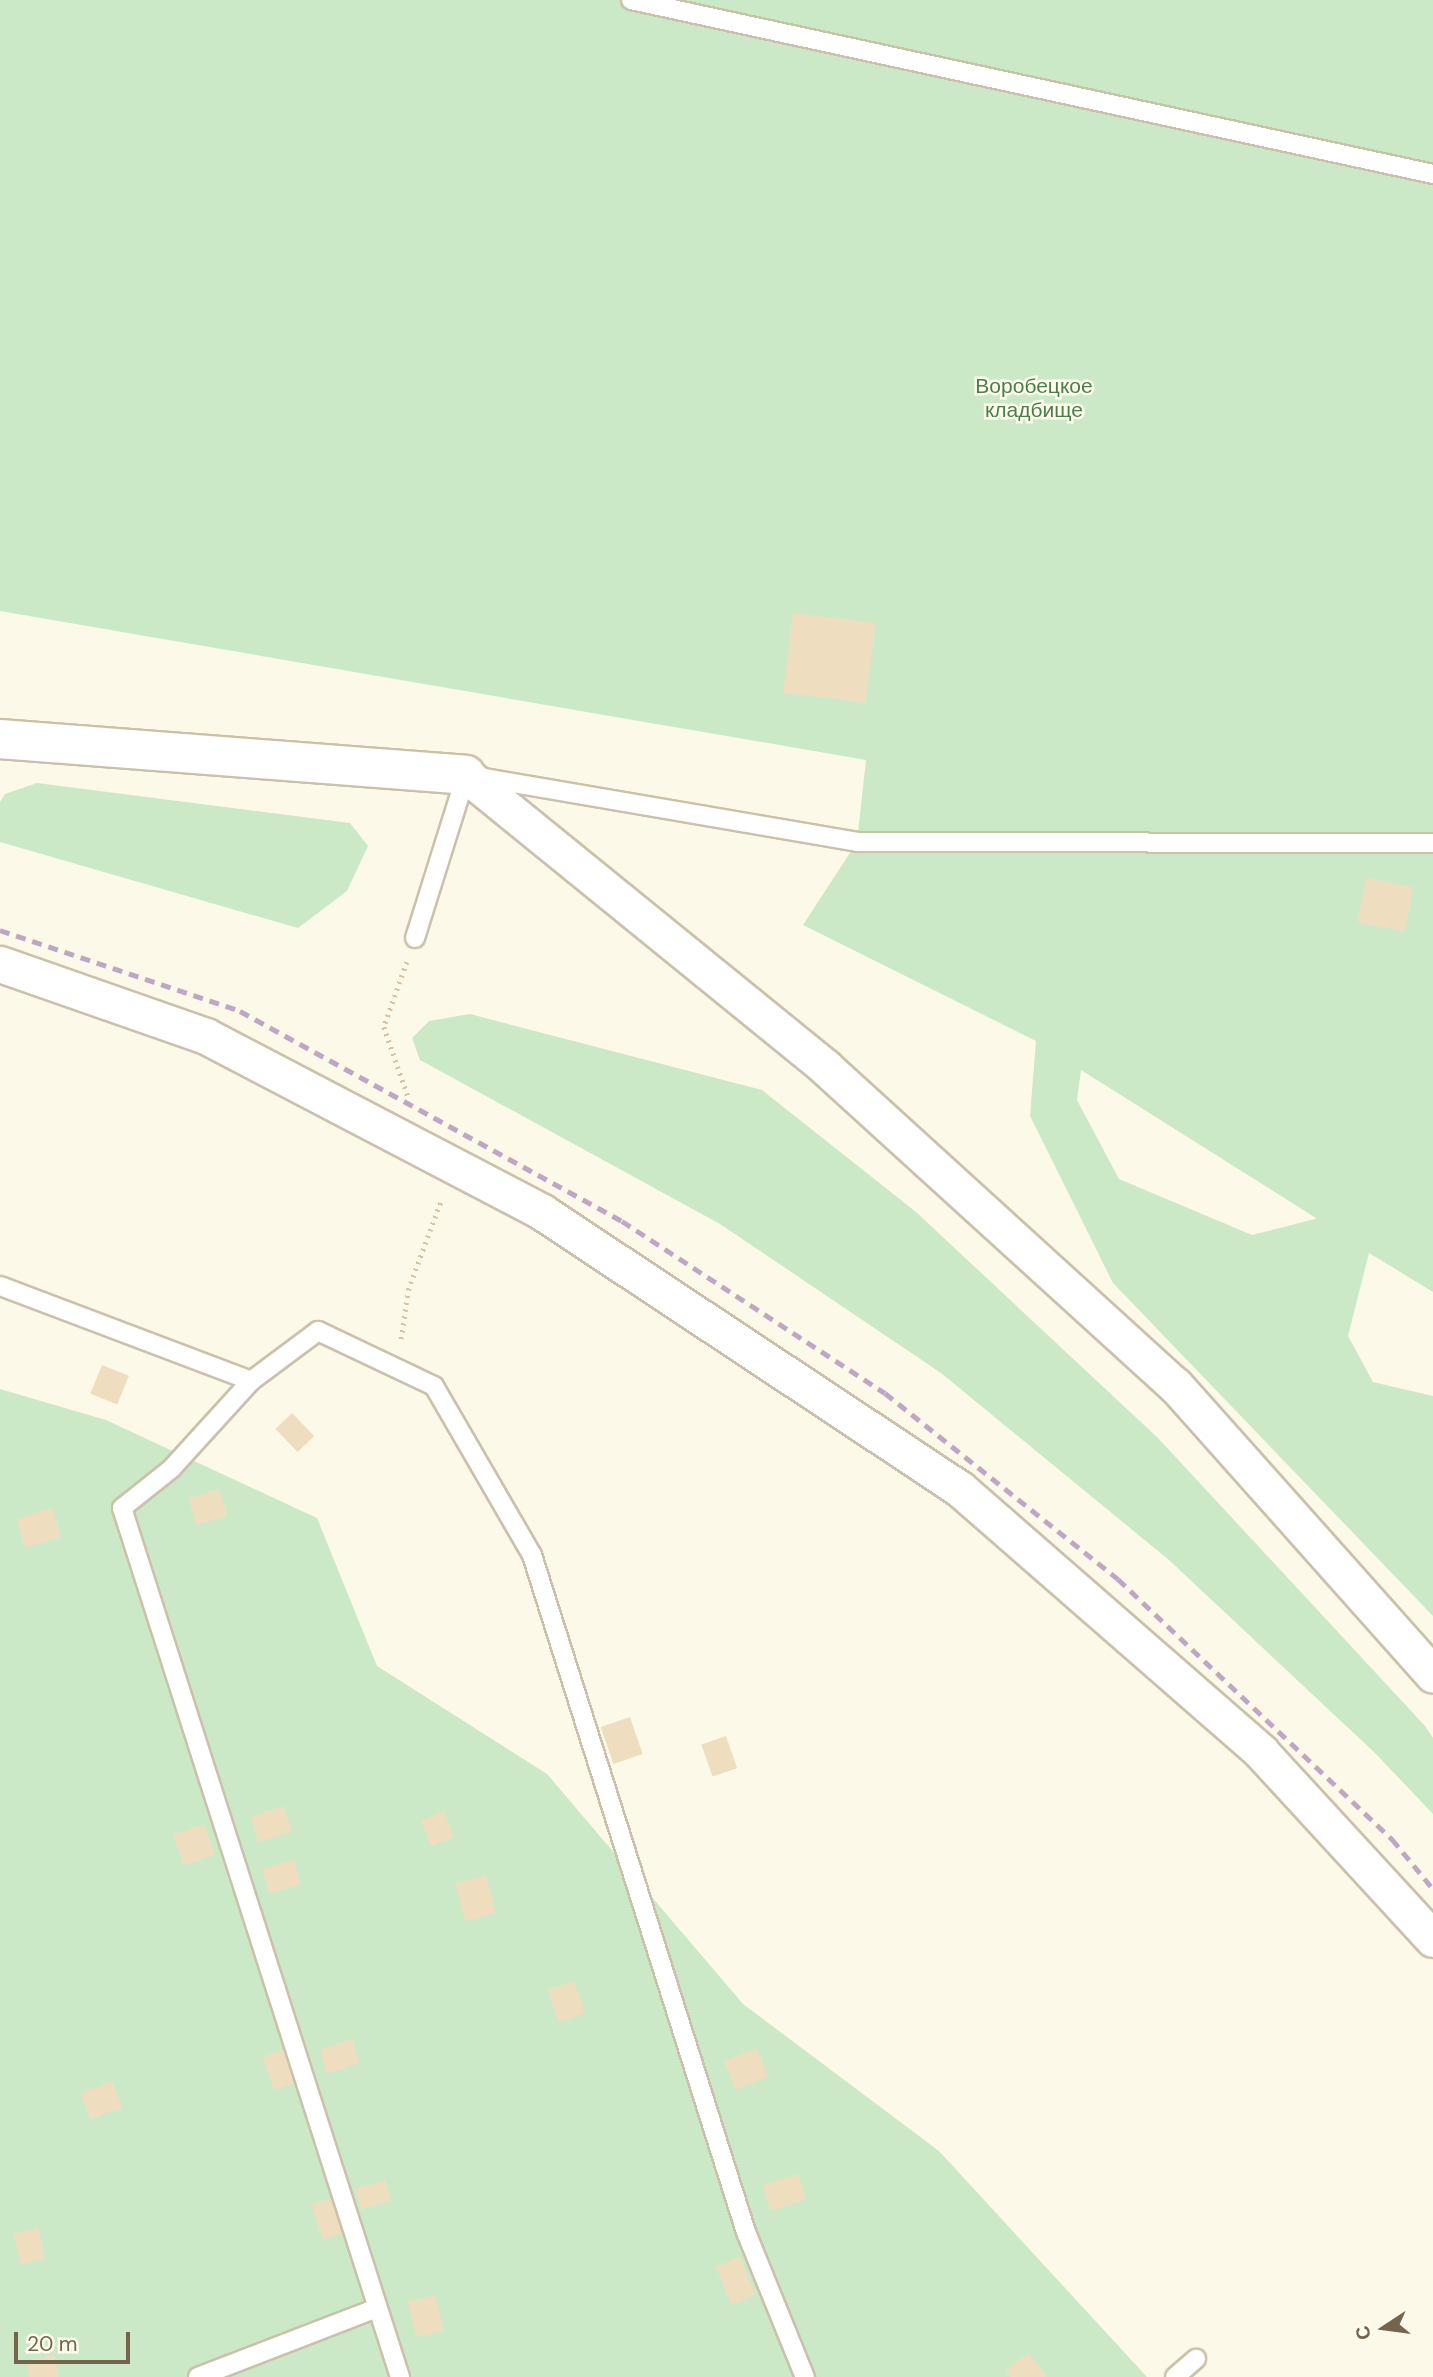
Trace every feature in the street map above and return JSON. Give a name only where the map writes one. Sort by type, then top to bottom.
[{"type":"street","points":[[0,739],[466,775],[825,1067],[1175,1385],[1433,1675]]},
{"type":"street","points":[[0,964],[206,1036],[542,1212],[960,1489],[1261,1752],[1433,1939]]},
{"type":"lane","points":[[631,0],[1433,174]]},
{"type":"lane","points":[[415,938],[466,775],[857,842],[1433,843]]},
{"type":"lane","points":[[0,1286],[251,1381]]},
{"type":"lane","points":[[400,2377],[122,1508],[171,1469],[251,1381],[318,1331],[433,1386],[532,1555],[746,2232],[805,2377]]},
{"type":"lane","points":[[198,2377],[377,2308]]},
{"type":"lane","points":[[1175,2377],[1196,2359]]},
{"type":"green space","name":"Воробецкое кладбище","points":[[0,0],[1433,0],[1433,1292],[1369,1253],[1348,1336],[1373,1382],[1433,1396],[1433,1616],[1113,1283],[1030,1116],[1036,1041],[803,925],[857,842],[866,760],[0,611]],"holes":[[[1081,1070],[1316,1218],[1252,1235],[1119,1179],[1077,1100]]]},
{"type":"green space","points":[[37,783],[350,823],[368,846],[347,891],[298,928],[0,842],[0,802],[5,794]]},
{"type":"green space","points":[[470,1014],[762,1090],[916,1212],[1158,1438],[1425,1726],[1433,1738],[1433,1814],[1375,1753],[1169,1560],[941,1373],[720,1224],[420,1060],[412,1038],[429,1021]]},
{"type":"green space","points":[[0,1389],[106,1420],[317,1518],[377,1666],[547,1774],[743,2004],[939,2151],[1147,2377],[0,2377]]},
{"type":"building","points":[[793,613],[875,623],[866,703],[783,692]]},
{"type":"building","points":[[1366,878],[1413,887],[1405,931],[1357,922]]},
{"type":"building","points":[[102,1365],[129,1376],[117,1405],[90,1394]]},
{"type":"building","points":[[292,1413],[314,1436],[298,1452],[275,1429]]},
{"type":"building","points":[[219,1489],[227,1516],[197,1525],[188,1498]]},
{"type":"building","points":[[52,1508],[61,1537],[25,1548],[17,1519]]},
{"type":"building","points":[[630,1717],[643,1754],[613,1764],[601,1727]]},
{"type":"building","points":[[726,1736],[737,1768],[712,1777],[701,1744]]},
{"type":"building","points":[[284,1806],[292,1832],[258,1842],[251,1816]]},
{"type":"building","points":[[444,1811],[454,1837],[431,1846],[421,1820]]},
{"type":"building","points":[[204,1824],[215,1854],[184,1865],[173,1835]]},
{"type":"building","points":[[294,1860],[301,1884],[269,1893],[262,1869]]},
{"type":"building","points":[[486,1875],[496,1913],[465,1921],[455,1883]]},
{"type":"building","points":[[574,1981],[585,2013],[559,2022],[548,1990]]},
{"type":"building","points":[[352,2039],[360,2063],[327,2073],[320,2050]]},
{"type":"building","points":[[757,2048],[768,2077],[735,2089],[724,2061]]},
{"type":"building","points":[[285,2049],[297,2082],[274,2090],[262,2057]]},
{"type":"building","points":[[112,2081],[122,2107],[90,2119],[80,2093]]},
{"type":"building","points":[[798,2174],[806,2200],[771,2211],[763,2185]]},
{"type":"building","points":[[385,2180],[391,2200],[361,2209],[355,2189]]},
{"type":"building","points":[[330,2198],[342,2233],[323,2239],[311,2205]]},
{"type":"building","points":[[38,2228],[45,2258],[21,2264],[14,2234]]},
{"type":"building","points":[[740,2257],[755,2295],[731,2305],[716,2267]]},
{"type":"building","points":[[435,2295],[444,2330],[417,2337],[408,2302]]},
{"type":"building","points":[[1029,2353],[1047,2377],[1011,2377],[1005,2370]]},
{"type":"building","points":[[54,2355],[59,2377],[29,2377],[26,2361]]},
{"type":"railway","points":[[0,930],[240,1011],[622,1221],[885,1393],[1118,1579],[1392,1839],[1433,1889]]}]
